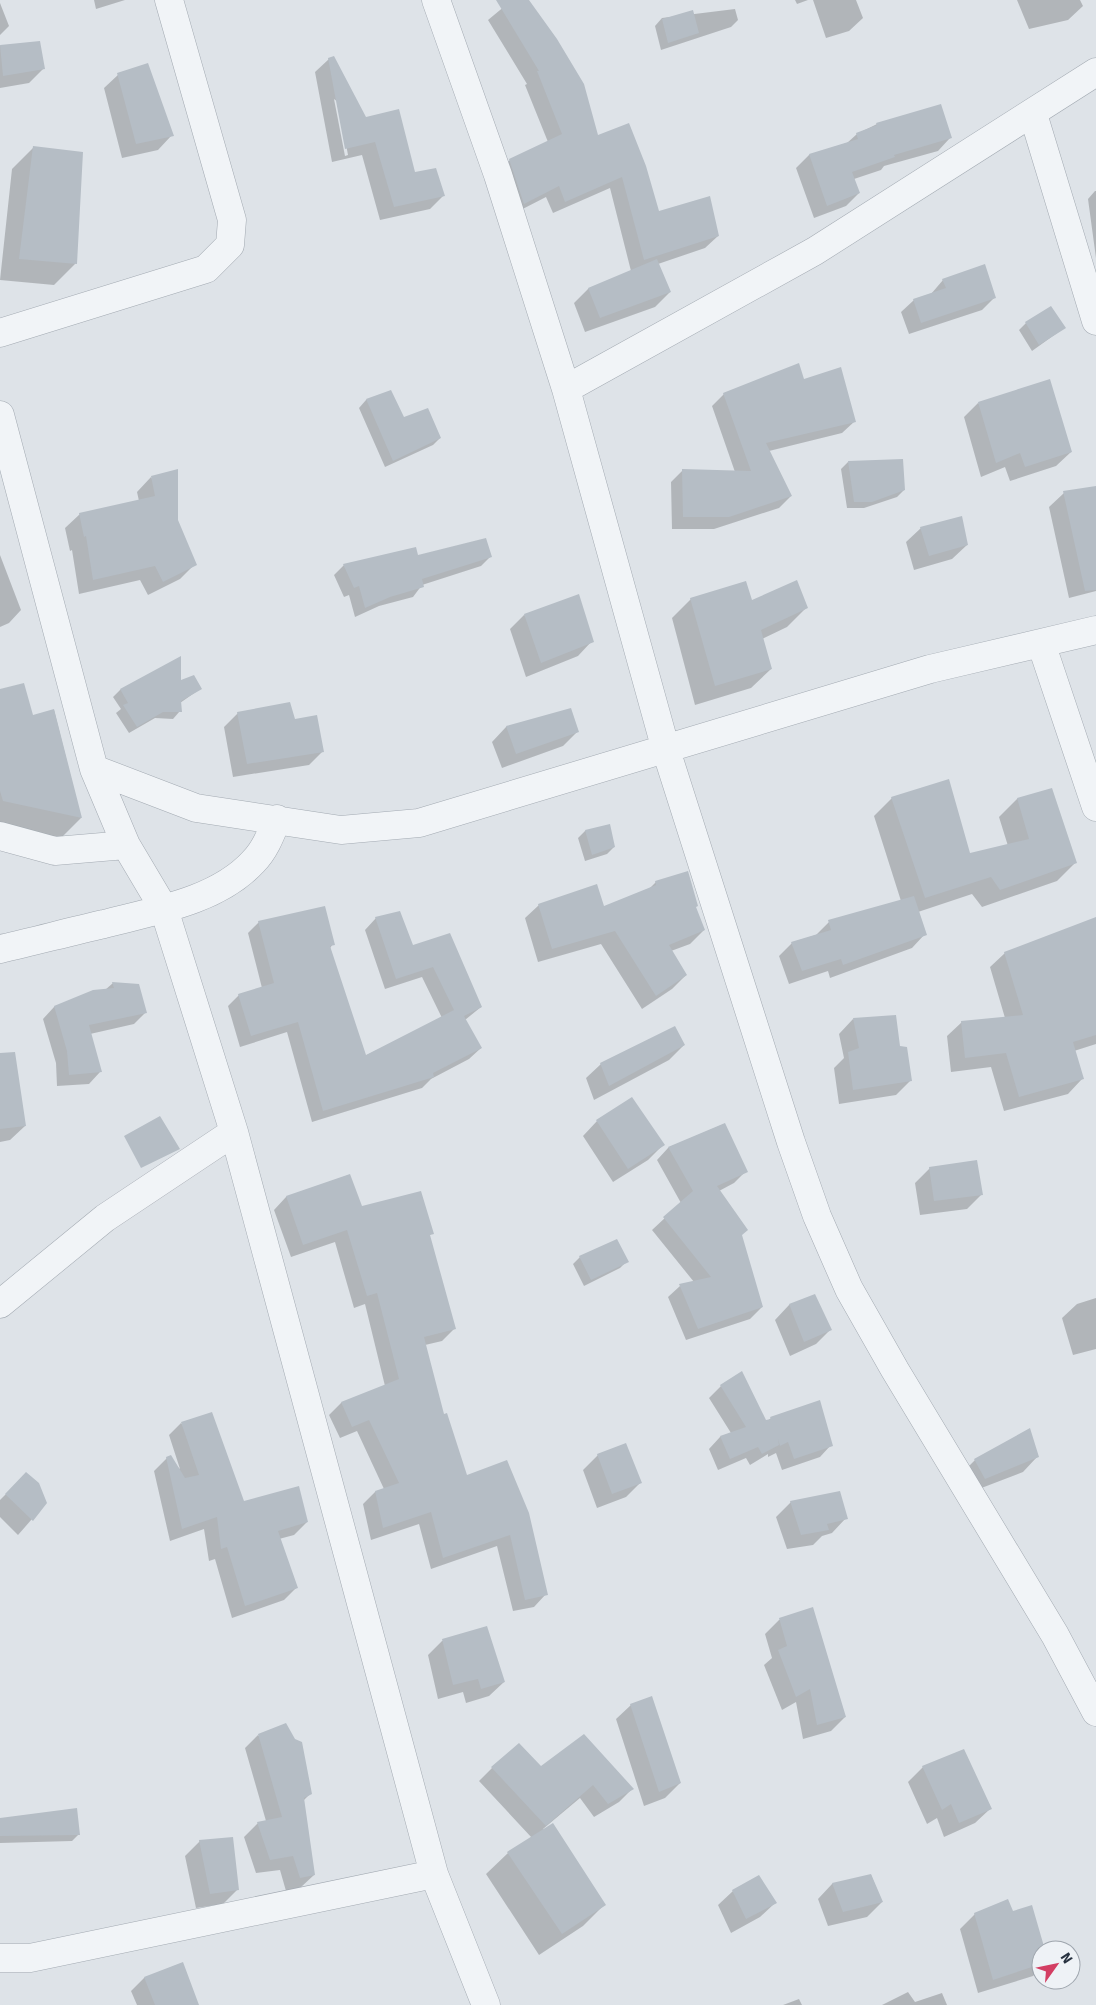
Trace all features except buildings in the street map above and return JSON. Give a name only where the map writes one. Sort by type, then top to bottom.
[{"type":"street","points":[[0,333],[206,269],[230,245],[232,220],[169,0]]},
{"type":"street","points":[[436,0],[498,175],[566,389],[666,750],[791,1142],[817,1216],[845,1279],[895,1370],[1055,1635],[1096,1712]]},
{"type":"street","points":[[566,389],[814,251],[1033,114],[1096,72]]},
{"type":"street","points":[[1033,114],[1096,321]]},
{"type":"street","points":[[0,415],[94,769],[126,845],[164,909],[234,1132],[434,1874],[486,2005]]},
{"type":"street","points":[[94,769],[196,808],[341,830],[419,823],[930,669],[1096,630]]},
{"type":"street","points":[[1041,643],[1096,807]]},
{"type":"street","points":[[0,949],[164,909],[209,892],[234,879],[253,862],[264,849],[277,819]]},
{"type":"street","points":[[0,836],[55,851],[126,845]]},
{"type":"street","points":[[0,1304],[105,1218],[234,1132]]},
{"type":"street","points":[[0,1958],[30,1958],[434,1874]]}]
